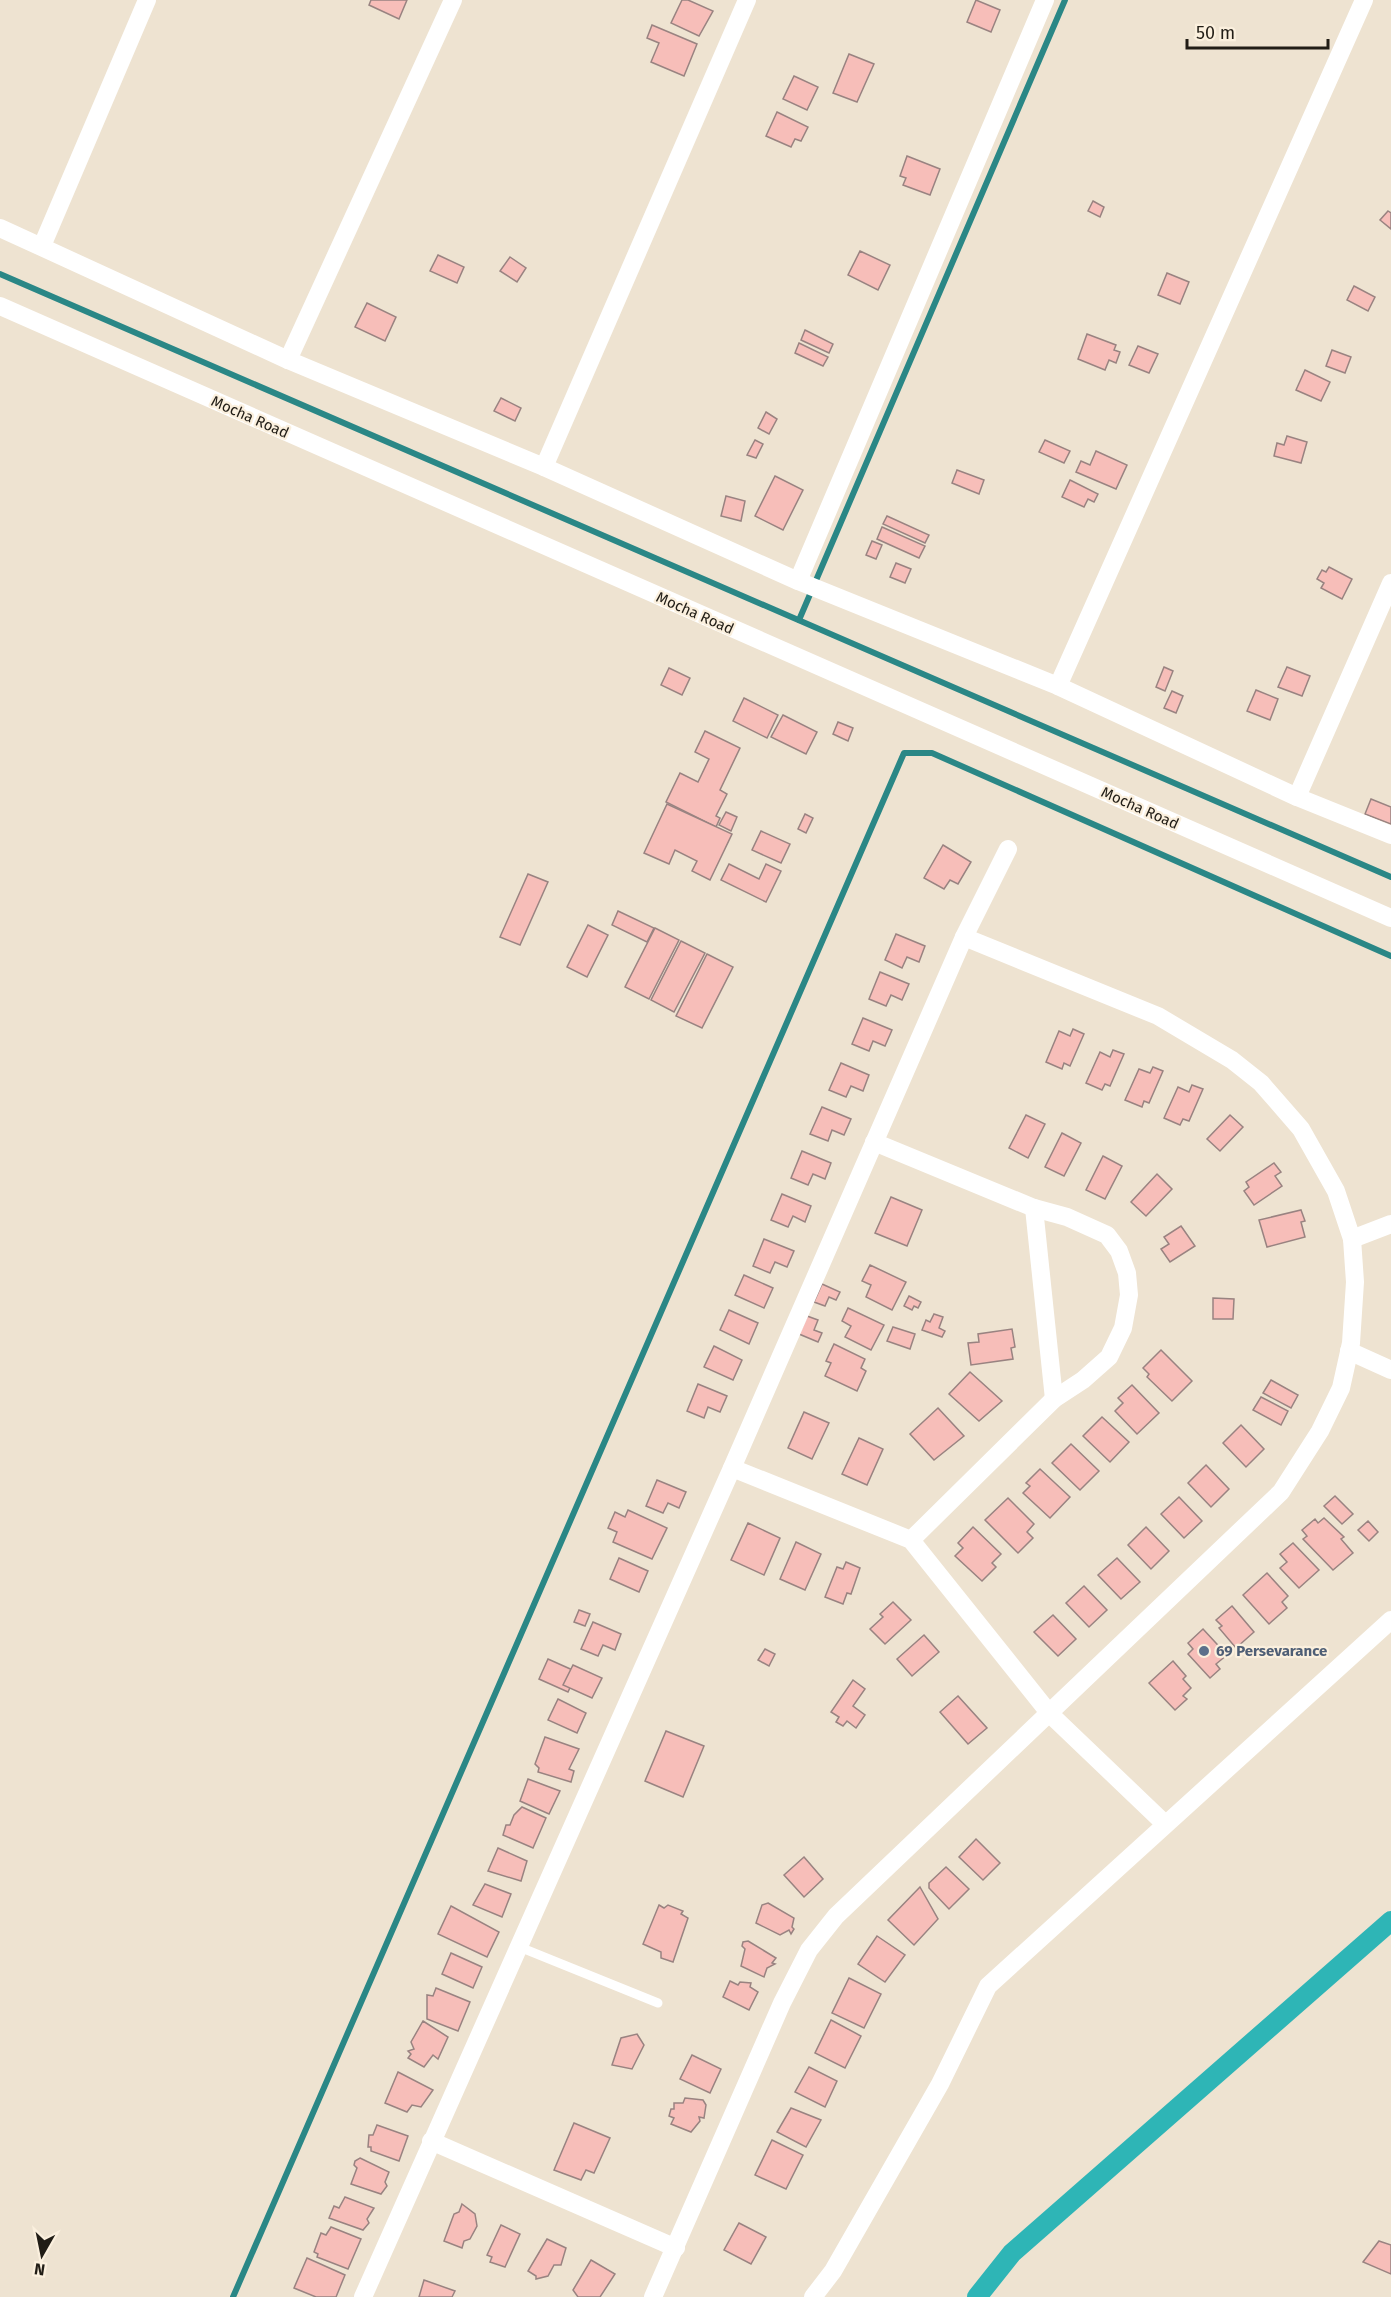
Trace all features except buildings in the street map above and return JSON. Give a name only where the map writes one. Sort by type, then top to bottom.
[{"type":"street","points":[[42,246],[147,0]]},
{"type":"street","points":[[288,360],[453,0]]},
{"type":"street","points":[[544,467],[747,0]]},
{"type":"street","points":[[798,581],[1045,0]]},
{"type":"street","points":[[1058,686],[1364,0]]},
{"type":"street","points":[[0,228],[288,360],[544,467],[798,581],[1058,686],[1297,797],[1391,835]]},
{"type":"street","name":"Mocha Road","points":[[0,306],[1391,918]]},
{"type":"street","points":[[1297,797],[1391,583]]},
{"type":"street","points":[[363,2297],[517,1946],[732,1468],[964,937],[1008,849]]},
{"type":"street","points":[[653,2297],[782,2003],[809,1950],[836,1916],[1281,1492],[1320,1431],[1341,1388],[1349,1351],[1355,1282],[1352,1239],[1336,1191],[1301,1129],[1261,1083],[1239,1066],[1158,1016],[964,937]]},
{"type":"street","points":[[874,1142],[1034,1208],[1067,1217],[1107,1235],[1119,1251],[1127,1273],[1129,1295],[1124,1328],[1108,1357],[1083,1380],[1054,1399],[911,1540]]},
{"type":"street","points":[[1034,1208],[1054,1399]]},
{"type":"street","points":[[1352,1239],[1391,1224]]},
{"type":"street","points":[[1349,1351],[1391,1370]]},
{"type":"street","points":[[732,1468],[911,1540],[1050,1714],[1164,1823]]},
{"type":"street","points":[[813,2297],[833,2271],[940,2084],[988,1986],[1164,1823],[1333,1675],[1391,1620]]},
{"type":"street","points":[[431,2141],[676,2248]]},
{"type":"lane","points":[[517,1946],[658,2003]]},
{"type":"waterway","points":[[799,620],[1065,0]]},
{"type":"waterway","points":[[0,274],[1391,877]]},
{"type":"waterway","points":[[233,2297],[904,753],[932,753],[1391,956]]},
{"type":"waterway","points":[[977,2297],[1012,2253],[1391,1921]]},
{"type":"place","name":"69 Persevarance","points":[[1204,1651]]}]
